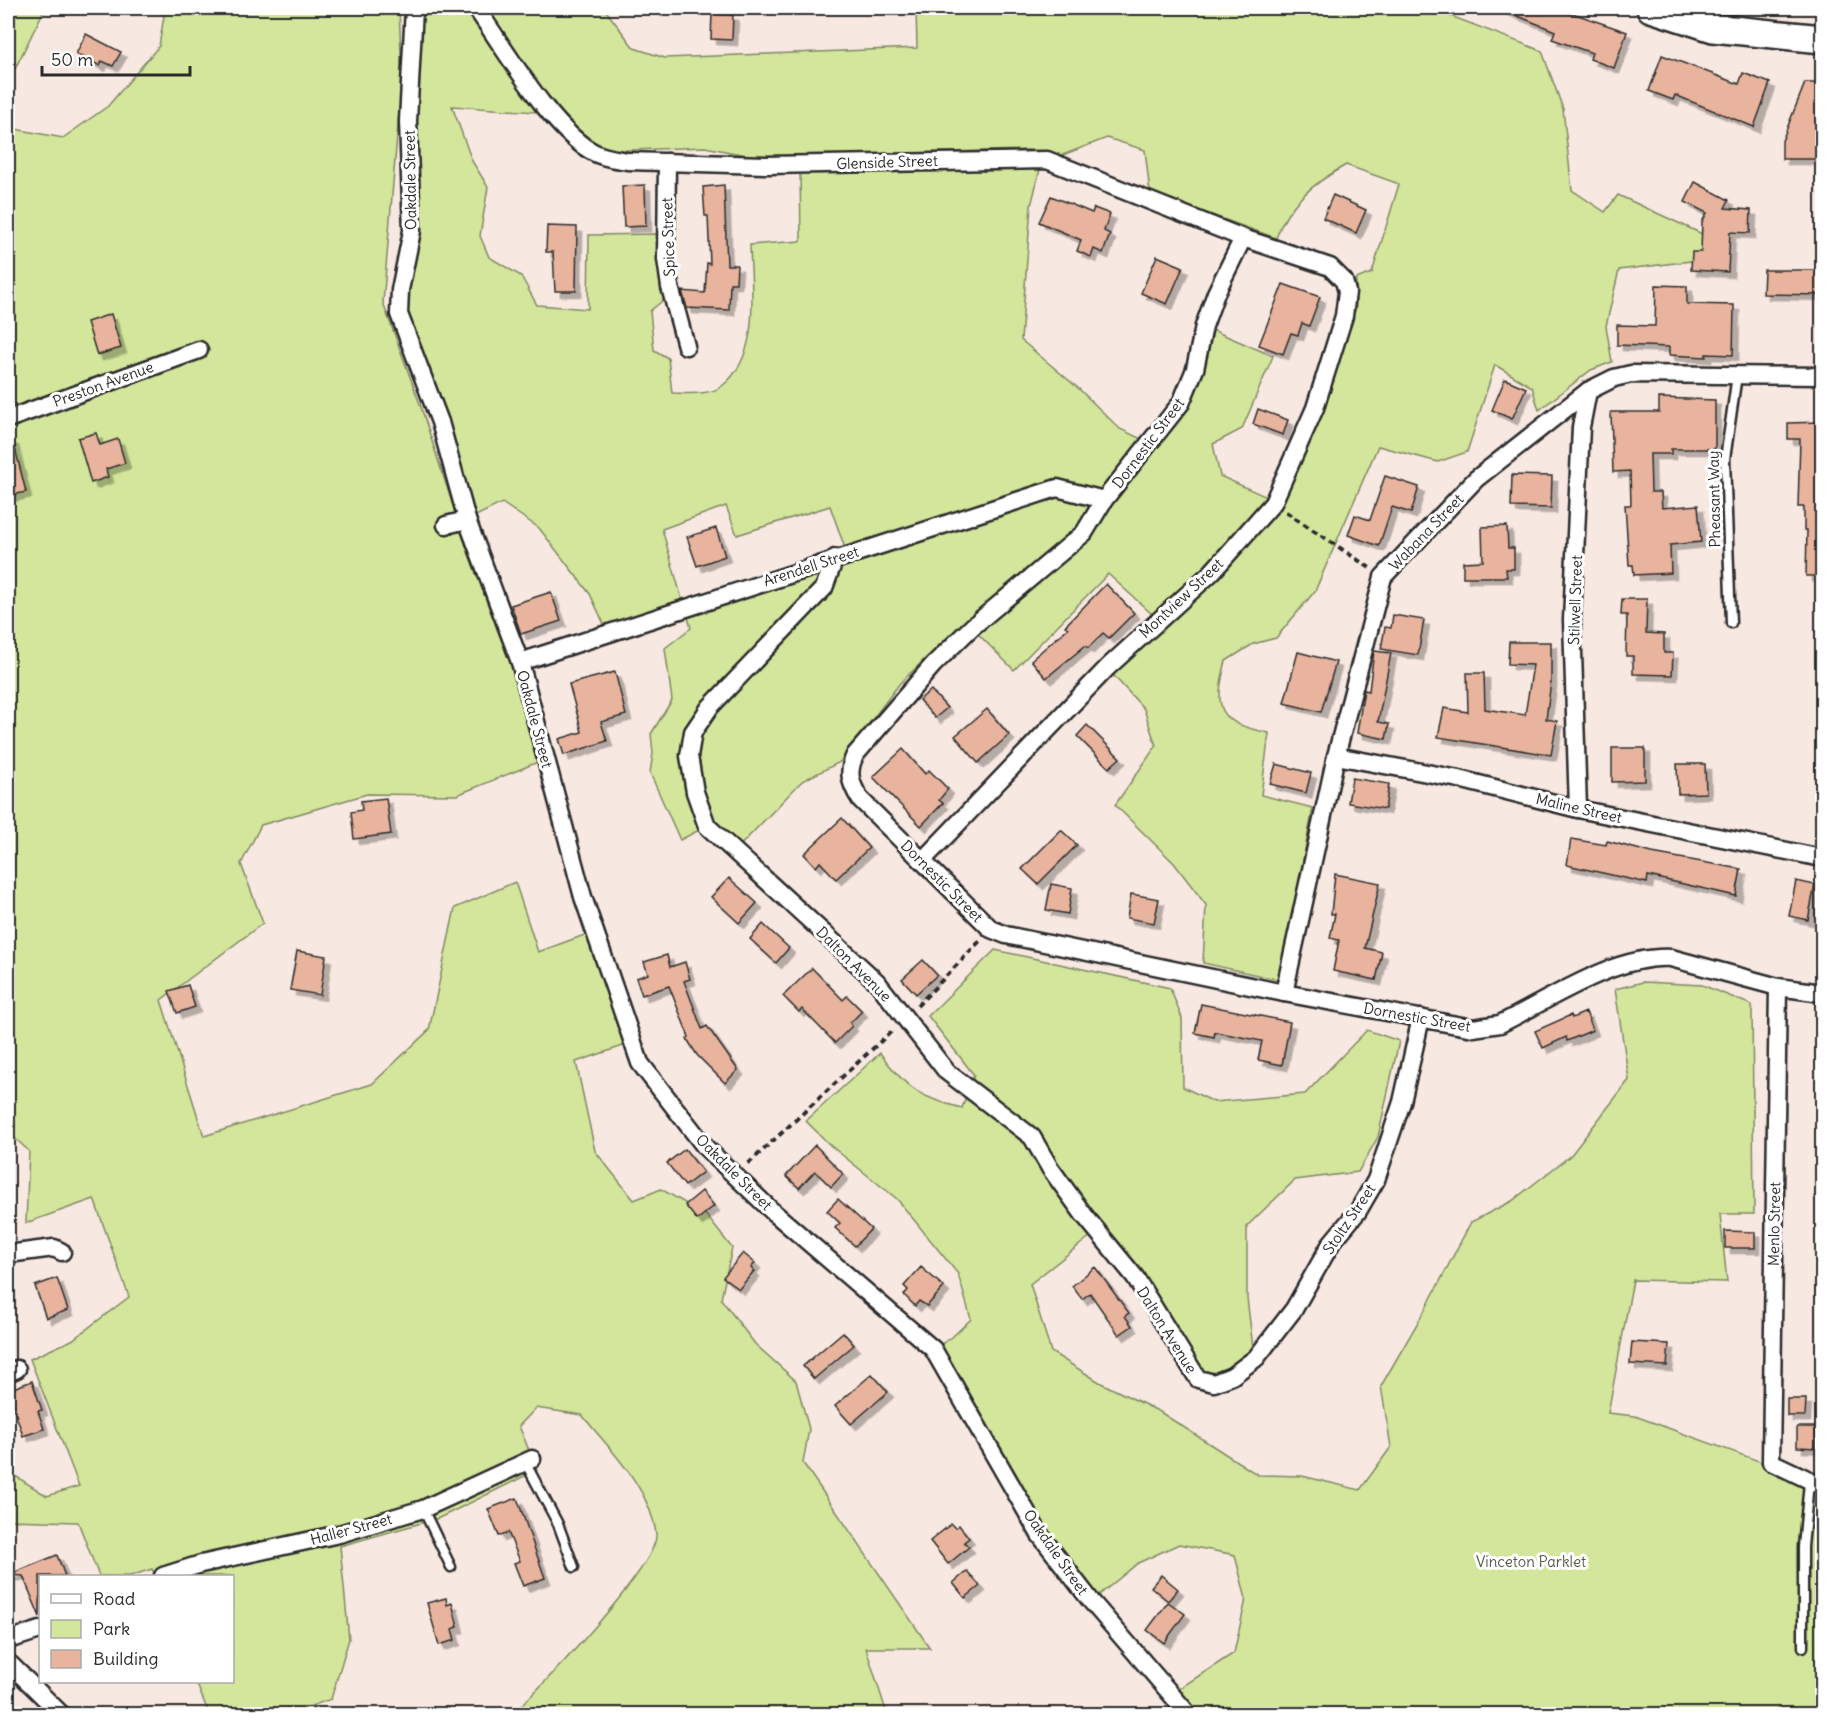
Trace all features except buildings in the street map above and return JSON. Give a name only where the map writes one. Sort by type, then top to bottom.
[{"type":"main road","points":[[1651,8],[1703,26],[1822,39]]},
{"type":"street","name":"Oakdale Street","points":[[414,8],[408,121],[412,231],[400,290],[399,314],[440,422],[467,520],[520,662],[583,897],[640,1063],[706,1148],[772,1211],[933,1349],[1040,1535],[1091,1601],[1188,1714]]},
{"type":"street","name":"Glenside Street","points":[[476,8],[563,127],[581,144],[608,158],[766,165],[1047,160],[1243,238],[1330,267],[1344,281]]},
{"type":"street","name":"Spice Street","points":[[667,162],[666,259],[670,287],[686,346]]},
{"type":"street","name":"Dornestic Street","points":[[1243,238],[1216,293],[1204,326],[1195,369],[1181,403],[1104,500],[1084,532],[948,650],[855,755],[850,766],[853,787],[860,799],[992,929],[1006,935],[1284,993],[1473,1028],[1494,1026],[1613,967],[1655,957],[1671,958],[1778,987],[1822,993]]},
{"type":"street","name":"Montview Street","points":[[922,861],[1107,667],[1212,572],[1273,503],[1315,408],[1344,316],[1347,292],[1344,281]]},
{"type":"street","name":"Preston Avenue","points":[[8,419],[199,350]]},
{"type":"street","name":"Wabana Street","points":[[1284,993],[1336,756],[1383,577],[1476,479],[1588,391],[1614,378],[1631,374],[1822,376]]},
{"type":"street","name":"Stilwell Street","points":[[1578,809],[1572,620],[1581,427],[1588,391]]},
{"type":"street","name":"Arendell Street","points":[[520,662],[835,558],[1057,488],[1104,500]]},
{"type":"street","points":[[446,525],[467,520]]},
{"type":"street","name":"Dalton Avenue","points":[[835,558],[824,588],[710,707],[693,732],[689,756],[690,765],[695,792],[707,826],[877,982],[947,1072],[1032,1137],[1063,1187],[1135,1278],[1198,1379],[1214,1383]]},
{"type":"street","name":"Maline Street","points":[[1336,756],[1459,779],[1578,809],[1822,858]]},
{"type":"street","name":"Menlo Street","points":[[1778,987],[1771,1462],[1816,1484]]},
{"type":"street","name":"Stoltz Street","points":[[1214,1383],[1232,1376],[1256,1358],[1293,1309],[1332,1242],[1358,1212],[1376,1180],[1402,1102],[1421,1018]]},
{"type":"street","points":[[8,1254],[54,1248],[62,1252]]},
{"type":"street","name":"Haller Street","points":[[166,1575],[201,1563],[339,1534],[423,1509],[528,1461]]},
{"type":"street","points":[[8,1640],[39,1630]]},
{"type":"street","points":[[8,1662],[61,1714]]},
{"type":"lane","name":"Pheasant Way","points":[[1731,622],[1725,459],[1737,375]]},
{"type":"lane","points":[[528,1461],[558,1524],[574,1568]]},
{"type":"lane","points":[[1803,1647],[1803,1546],[1816,1484]]},
{"type":"lane","points":[[423,1509],[451,1567]]},
{"type":"path","points":[[1273,503],[1383,577]]},
{"type":"path","points":[[747,1164],[905,1018],[992,929]]},
{"type":"green space","points":[[8,8],[45,8],[8,83]]},
{"type":"green space","points":[[156,8],[399,8],[402,76],[383,303],[420,404],[468,552],[511,665],[538,762],[457,795],[367,794],[261,825],[241,864],[263,923],[161,1000],[204,1136],[372,1084],[429,1030],[455,908],[515,882],[538,952],[590,933],[626,1045],[576,1062],[595,1151],[634,1200],[661,1189],[706,1215],[732,1248],[721,1299],[755,1344],[796,1381],[809,1429],[803,1463],[930,1648],[866,1648],[887,1714],[517,1714],[522,1705],[600,1622],[622,1595],[652,1549],[656,1534],[646,1500],[637,1485],[582,1415],[536,1408],[519,1426],[537,1470],[439,1518],[340,1546],[349,1639],[331,1699],[289,1714],[209,1714],[196,1683],[234,1683],[234,1575],[155,1575],[152,1569],[133,1575],[99,1575],[78,1522],[8,1520],[8,1461],[12,1474],[47,1496],[79,1486],[30,1359],[72,1340],[129,1297],[94,1199],[26,1223],[29,1151],[8,1132],[8,124],[15,129],[63,138],[108,106],[159,46],[164,16]]},
{"type":"green space","points":[[418,8],[464,8],[536,112],[452,106],[472,161],[488,187],[480,236],[489,257],[521,276],[537,305],[588,309],[589,235],[662,234],[666,298],[650,311],[654,350],[668,358],[672,393],[711,391],[722,386],[735,373],[749,339],[752,301],[750,245],[801,241],[800,170],[1036,168],[1040,169],[1031,206],[1021,340],[1078,388],[1120,429],[1156,446],[1210,329],[1273,356],[1242,429],[1213,444],[1220,476],[1280,503],[1356,308],[1356,279],[1372,273],[1399,184],[1346,165],[1323,179],[1295,204],[1276,238],[1150,193],[1145,150],[1107,138],[1060,156],[1046,151],[1025,150],[756,157],[705,147],[607,151],[582,138],[559,114],[487,8],[604,8],[634,48],[665,58],[917,48],[916,8],[1430,8],[1542,51],[1563,109],[1572,190],[1605,212],[1618,195],[1713,239],[1707,259],[1619,270],[1606,326],[1612,362],[1591,370],[1539,410],[1532,387],[1495,365],[1467,452],[1438,462],[1378,446],[1315,591],[1276,638],[1253,644],[1226,661],[1220,692],[1220,703],[1224,712],[1239,724],[1269,733],[1261,795],[1313,808],[1280,980],[1203,963],[1206,905],[1174,863],[1115,805],[1156,746],[1144,709],[1112,674],[1164,625],[1108,574],[1014,670],[965,621],[900,683],[840,762],[802,781],[734,852],[707,826],[680,840],[650,773],[653,753],[651,734],[672,700],[665,648],[691,628],[687,614],[850,562],[830,506],[737,535],[726,506],[662,529],[682,599],[605,626],[590,594],[539,528],[502,503],[474,517],[434,380],[402,310],[420,55]]},
{"type":"green space","name":"Vinceton Parklet","points":[[995,950],[1170,988],[1182,1018],[1183,1087],[1214,1102],[1305,1094],[1367,1030],[1399,1041],[1378,1137],[1358,1172],[1295,1180],[1247,1226],[1247,1298],[1254,1356],[1215,1378],[1200,1376],[1101,1228],[1030,1284],[1051,1352],[1101,1383],[1160,1412],[1258,1475],[1302,1476],[1360,1490],[1391,1447],[1381,1386],[1425,1310],[1471,1222],[1512,1201],[1571,1155],[1629,1080],[1615,989],[1643,982],[1702,985],[1752,1005],[1754,1214],[1720,1214],[1727,1282],[1633,1280],[1608,1413],[1635,1416],[1822,1484],[1822,1714],[1189,1714],[1177,1690],[1234,1653],[1246,1599],[1235,1555],[1179,1544],[1138,1563],[1087,1605],[1036,1542],[925,1354],[951,1338],[971,1319],[958,1274],[897,1199],[831,1146],[806,1121],[880,1053],[898,1075],[915,1090],[934,1100],[962,1108],[974,1075],[928,1016]]}]
